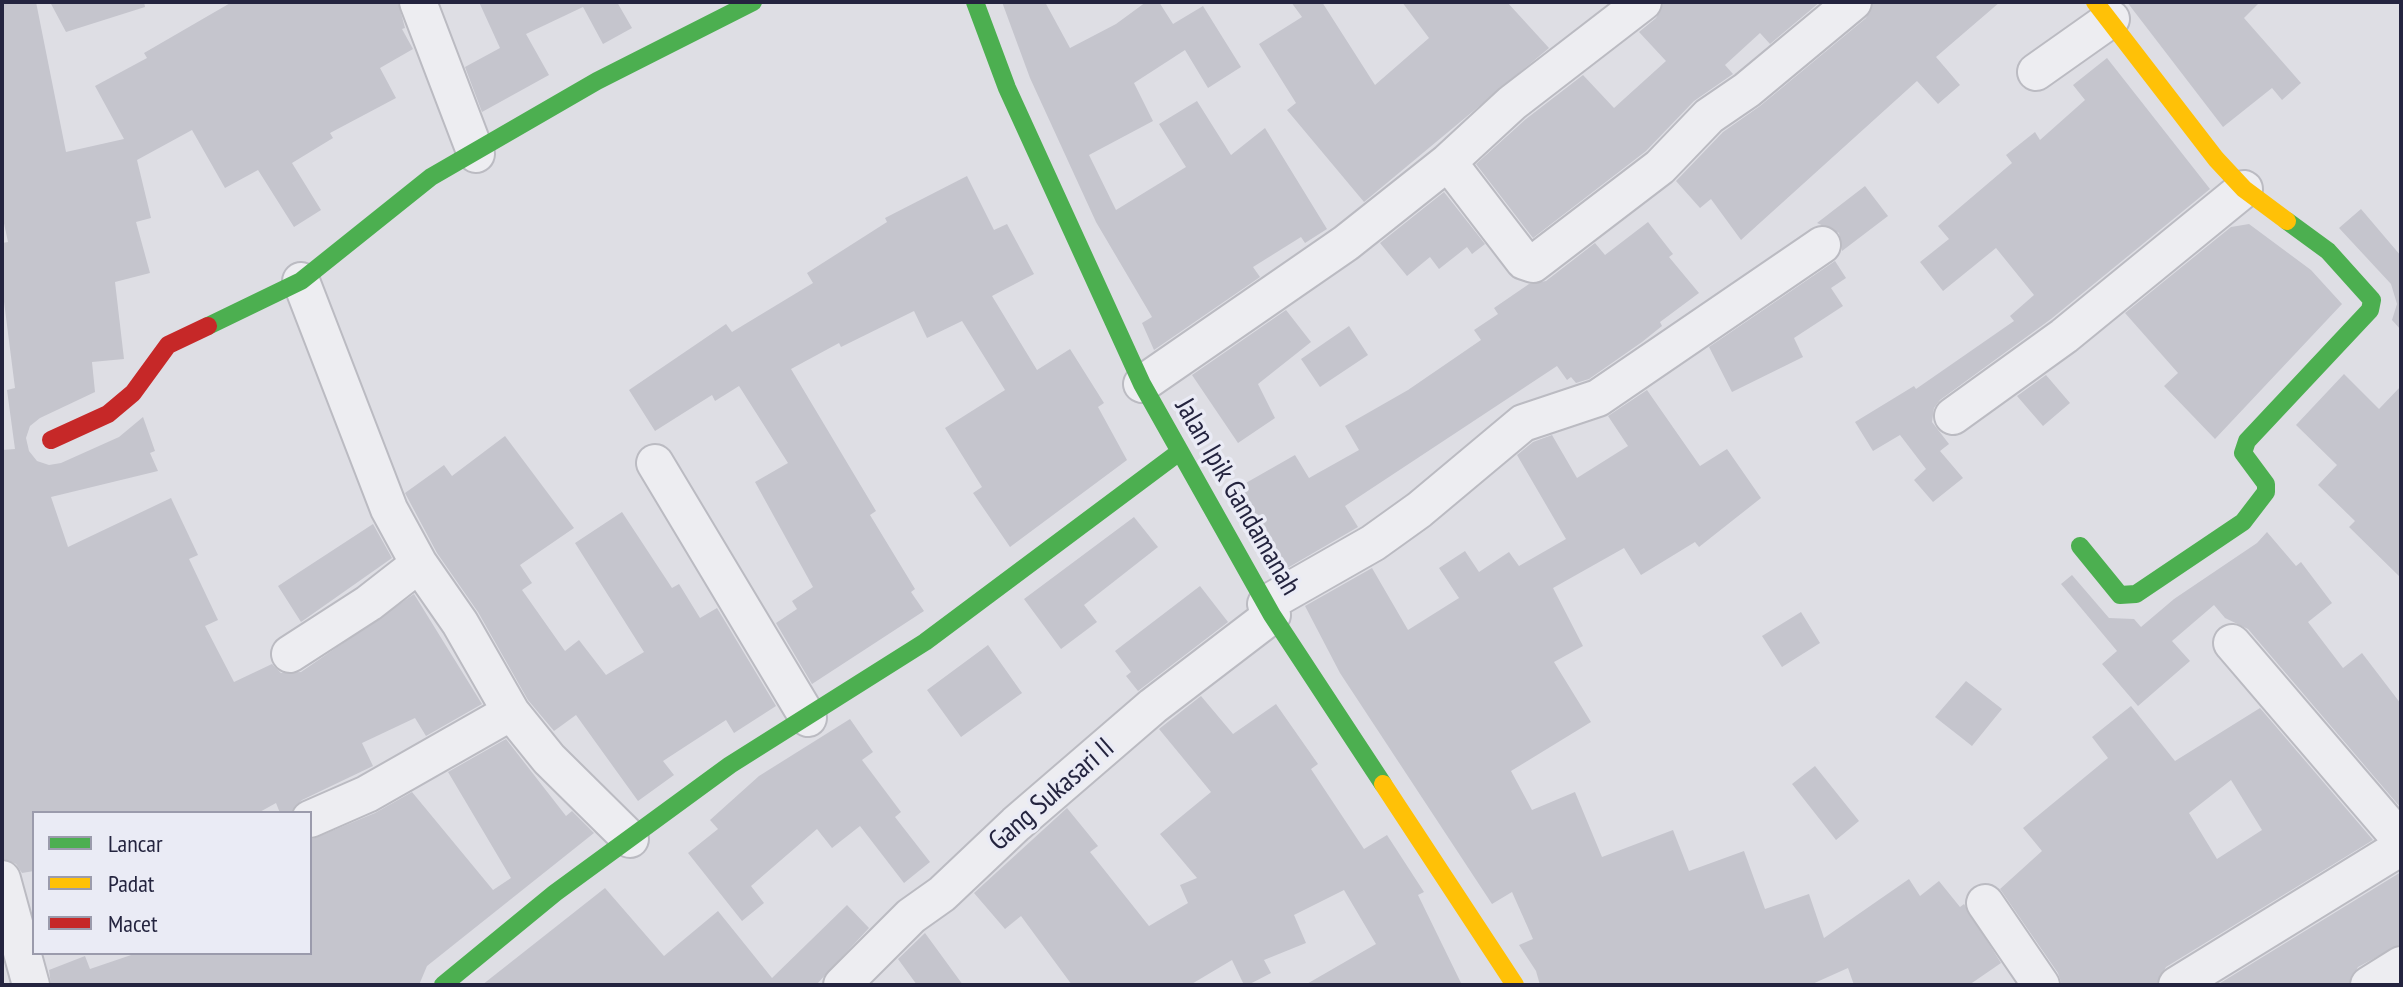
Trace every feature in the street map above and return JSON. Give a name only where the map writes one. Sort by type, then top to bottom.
[{"type":"street","points":[[418,2],[476,154]]},
{"type":"street","points":[[51,440],[108,414],[133,393],[168,345],[301,281],[431,177],[476,154],[597,81],[753,2]]},
{"type":"street","name":"Jalan Ipik Gandamanah","points":[[975,2],[1007,88],[1142,384],[1178,453],[1269,610],[1515,985]]},
{"type":"street","points":[[1142,384],[1346,243],[1448,162],[1512,103],[1643,2]]},
{"type":"street","points":[[1448,162],[1524,261],[1533,264],[1660,167],[1709,116],[1747,90],[1853,2]]},
{"type":"street","points":[[2036,72],[2103,10],[2182,116],[2244,189],[2328,251],[2369,296],[2370,310],[2247,441],[2243,453],[2266,484],[2266,492],[2243,522],[2136,594],[2120,595],[2080,546]]},
{"type":"street","points":[[1953,416],[2064,336],[2244,189]]},
{"type":"street","name":"Gang Sukasari II","points":[[842,985],[911,916],[942,894],[1016,824],[1269,610],[1419,510],[1523,423],[1598,398],[1822,245]]},
{"type":"street","points":[[301,281],[389,509],[419,564],[460,623],[511,712],[549,759],[630,839]]},
{"type":"street","points":[[443,985],[555,893],[730,765],[925,642],[1178,453]]},
{"type":"street","points":[[655,463],[808,718]]},
{"type":"street","points":[[290,654],[369,603],[419,564]]},
{"type":"street","points":[[2232,643],[2401,840]]},
{"type":"street","points":[[312,818],[367,794],[511,712]]},
{"type":"street","points":[[2177,985],[2401,847]]},
{"type":"street","points":[[2,879],[31,985]]},
{"type":"street","points":[[1985,903],[2041,985]]},
{"type":"street","points":[[2369,985],[2401,965]]},
{"type":"building","points":[[2,2],[36,2],[66,152],[124,139],[95,86],[147,58],[144,53],[232,2],[398,2],[405,28],[402,29],[413,49],[380,68],[396,98],[330,133],[333,138],[292,163],[321,210],[294,227],[258,170],[225,188],[192,130],[137,160],[151,218],[136,222],[150,273],[115,282],[124,359],[92,362],[95,392],[40,418],[30,426],[26,438],[29,451],[37,461],[49,465],[61,463],[119,437],[143,417],[155,451],[150,453],[158,471],[51,497],[68,547],[171,498],[198,555],[189,559],[218,620],[205,626],[234,682],[272,664],[281,673],[301,672],[414,594],[482,704],[426,736],[415,718],[362,743],[373,766],[302,800],[292,811],[279,811],[276,803],[262,811],[32,811],[32,871],[22,873],[16,864],[4,859],[2,450],[15,449],[7,390],[15,388],[2,286],[2,243],[8,242],[2,214]]},
{"type":"building","points":[[50,2],[144,2],[145,7],[66,32]]},
{"type":"building","points":[[479,2],[617,2],[632,28],[603,44],[583,7],[526,34],[549,75],[482,112],[465,67],[500,48]]},
{"type":"building","points":[[1002,2],[1045,2],[1070,48],[1116,24],[1146,2],[1159,2],[1173,24],[1203,6],[1241,67],[1208,88],[1185,50],[1134,83],[1153,121],[1089,155],[1116,210],[1186,167],[1159,124],[1197,101],[1231,155],[1265,128],[1327,229],[1305,243],[1301,237],[1253,267],[1260,277],[1154,350],[1142,323],[1152,317],[1096,222],[1030,78]]},
{"type":"building","points":[[1291,2],[1322,2],[1375,85],[1429,38],[1402,2],[1507,2],[1549,48],[1364,202],[1287,110],[1296,103],[1259,44],[1302,17]]},
{"type":"building","points":[[1664,2],[1820,2],[1770,44],[1760,33],[1725,65],[1733,74],[1694,101],[1646,151],[1533,238],[1476,164],[1526,119],[1583,75],[1614,108],[1666,61],[1639,32],[1656,18]]},
{"type":"building","points":[[1873,2],[2000,2],[1936,57],[1960,85],[1938,104],[1917,81],[1741,240],[1711,199],[1700,208],[1676,181],[1723,132],[1760,106],[1866,18]]},
{"type":"building","points":[[2127,2],[2260,2],[2244,18],[2301,83],[2282,100],[2272,88],[2223,127]]},
{"type":"building","points":[[2107,58],[2210,189],[2051,319],[1940,400],[1934,408],[1932,422],[1949,444],[1940,451],[1963,478],[1933,502],[1914,480],[1926,469],[1900,435],[1873,451],[1855,422],[1914,386],[1916,389],[2014,321],[2010,316],[2034,295],[1996,248],[1943,291],[1920,262],[1949,239],[1938,226],[2012,163],[2006,155],[2035,132],[2040,140],[2085,100],[2073,85]]},
{"type":"building","points":[[967,176],[994,230],[1007,224],[1034,274],[992,296],[1037,370],[1070,349],[1104,403],[1098,407],[1127,460],[1010,547],[973,493],[982,487],[945,428],[1005,390],[962,321],[927,338],[914,311],[841,347],[839,343],[791,369],[876,511],[870,515],[915,589],[911,592],[924,611],[812,684],[776,623],[797,609],[792,601],[813,587],[755,482],[788,463],[739,386],[715,401],[712,395],[655,431],[629,390],[726,324],[732,332],[813,283],[807,273],[887,222],[885,218]]},
{"type":"building","points":[[1865,186],[1888,216],[1842,251],[1839,233],[1817,223]]},
{"type":"building","points":[[1444,192],[1485,244],[1472,254],[1467,247],[1439,269],[1430,257],[1407,276],[1380,243]]},
{"type":"building","points":[[2361,209],[2401,256],[2401,330],[2392,320],[2397,304],[2391,284],[2339,228]]},
{"type":"building","points":[[1648,222],[1673,254],[1669,257],[1699,293],[1660,322],[1662,326],[1642,342],[1589,379],[1576,383],[1571,377],[1567,380],[1557,366],[1345,506],[1358,527],[1277,574],[1230,492],[1295,455],[1309,478],[1359,450],[1345,426],[1408,390],[1481,340],[1474,330],[1498,314],[1494,308],[1529,284],[1546,281],[1595,243],[1605,255]]},
{"type":"building","points":[[2249,224],[2311,270],[2342,304],[2215,439],[2164,386],[2178,373],[2125,313],[2231,227]]},
{"type":"building","points":[[1835,261],[1846,278],[1831,288],[1843,306],[1794,338],[1803,357],[1732,392],[1709,347]]},
{"type":"building","points":[[1286,310],[1311,342],[1258,384],[1275,418],[1238,443],[1192,375]]},
{"type":"building","points":[[1349,326],[1368,355],[1320,387],[1301,359]]},
{"type":"building","points":[[2344,374],[2379,409],[2401,386],[2401,578],[2349,527],[2355,521],[2318,485],[2337,465],[2296,425]]},
{"type":"building","points":[[2046,375],[2070,403],[2043,426],[2017,396]]},
{"type":"building","points":[[1647,390],[1700,466],[1727,449],[1761,498],[1699,547],[1695,542],[1641,575],[1624,548],[1553,588],[1583,646],[1554,662],[1591,722],[1511,771],[1532,810],[1575,792],[1602,857],[1673,830],[1689,871],[1744,851],[1765,909],[1809,894],[1824,938],[1909,879],[1920,896],[1939,881],[1960,907],[1964,904],[2001,963],[1969,985],[1854,985],[1848,968],[1810,985],[1540,985],[1536,971],[1519,945],[1533,939],[1512,892],[1492,904],[1340,673],[1305,606],[1372,568],[1408,630],[1459,598],[1439,568],[1465,551],[1479,572],[1509,552],[1519,566],[1566,539],[1517,455],[1533,442],[1552,435],[1577,478],[1628,446],[1608,416]]},
{"type":"building","points":[[505,436],[574,528],[520,565],[532,583],[522,590],[565,651],[579,640],[606,675],[644,652],[575,543],[622,512],[672,588],[679,584],[700,618],[717,608],[776,706],[734,733],[726,720],[663,761],[674,775],[638,801],[576,715],[554,731],[528,700],[478,612],[437,553],[405,493],[444,465],[452,476]]},
{"type":"building","points":[[1134,517],[1158,547],[1084,605],[1097,622],[1061,649],[1024,599]]},
{"type":"building","points":[[373,524],[392,558],[301,622],[278,586]]},
{"type":"building","points":[[2267,532],[2296,566],[2301,562],[2332,603],[2308,622],[2343,668],[2362,653],[2401,704],[2401,808],[2248,629],[2225,618],[2214,605],[2172,641],[2190,661],[2138,706],[2102,664],[2117,651],[2061,584],[2072,575],[2109,618],[2134,619],[2141,627],[2174,599],[2257,543]]},
{"type":"building","points":[[1200,586],[1228,622],[1138,691],[1126,676],[1131,672],[1115,651]]},
{"type":"building","points":[[1801,612],[1820,643],[1782,667],[1762,636]]},
{"type":"building","points":[[988,645],[1022,693],[961,737],[927,690]]},
{"type":"building","points":[[1966,681],[2002,709],[1972,746],[1935,717]]},
{"type":"building","points":[[1201,696],[1233,734],[1276,704],[1318,764],[1311,769],[1364,849],[1387,835],[1424,892],[1418,895],[1462,985],[1305,985],[1376,944],[1344,890],[1294,915],[1306,943],[1264,960],[1271,973],[1248,985],[1244,985],[1232,960],[1190,985],[1072,985],[1021,916],[1005,929],[974,893],[1067,808],[1098,846],[1090,852],[1149,926],[1188,903],[1180,885],[1197,878],[1160,834],[1211,792],[1159,729]]},
{"type":"building","points":[[2131,706],[2175,761],[2260,708],[2373,840],[2166,967],[2156,985],[2062,985],[2058,973],[2000,889],[2042,851],[2023,828],[2108,758],[2092,737]],"holes":[[[2231,780],[2262,830],[2217,859],[2189,813]]]},
{"type":"building","points":[[850,719],[873,752],[862,760],[901,812],[895,817],[930,862],[904,883],[860,826],[832,848],[817,829],[751,886],[764,903],[742,921],[688,853],[718,829],[710,820],[759,776]]},
{"type":"building","points":[[506,739],[566,816],[572,811],[594,833],[427,966],[419,985],[51,985],[49,970],[85,956],[90,969],[131,955],[312,955],[312,839],[375,813],[412,792],[493,890],[511,878],[448,772]]},
{"type":"building","points":[[1815,766],[1859,821],[1836,840],[1792,784]]},
{"type":"building","points":[[2401,872],[2401,944],[2358,967],[2348,985],[2217,985]]},
{"type":"building","points":[[605,888],[664,956],[718,911],[772,978],[847,905],[869,928],[816,985],[482,985]]},
{"type":"building","points":[[925,933],[963,985],[917,985],[898,959]]},
{"type":"traffic: fast","points":[[208,326],[301,281],[431,177],[597,81],[753,2]]},
{"type":"traffic: fast","points":[[975,2],[1007,88],[1142,384],[1272,615],[1383,784]]},
{"type":"traffic: fast","points":[[2080,546],[2120,595],[2136,594],[2243,522],[2266,492],[2266,484],[2243,453],[2247,441],[2370,310],[2372,300],[2328,251],[2287,221]]},
{"type":"traffic: fast","points":[[443,985],[555,893],[730,765],[925,642],[1178,453]]},
{"type":"traffic: slow","points":[[2095,2],[2216,159],[2244,189],[2287,221]]},
{"type":"traffic: slow","points":[[1383,784],[1515,985]]},
{"type":"traffic: jam","points":[[51,440],[108,414],[133,393],[168,345],[208,326]]}]
